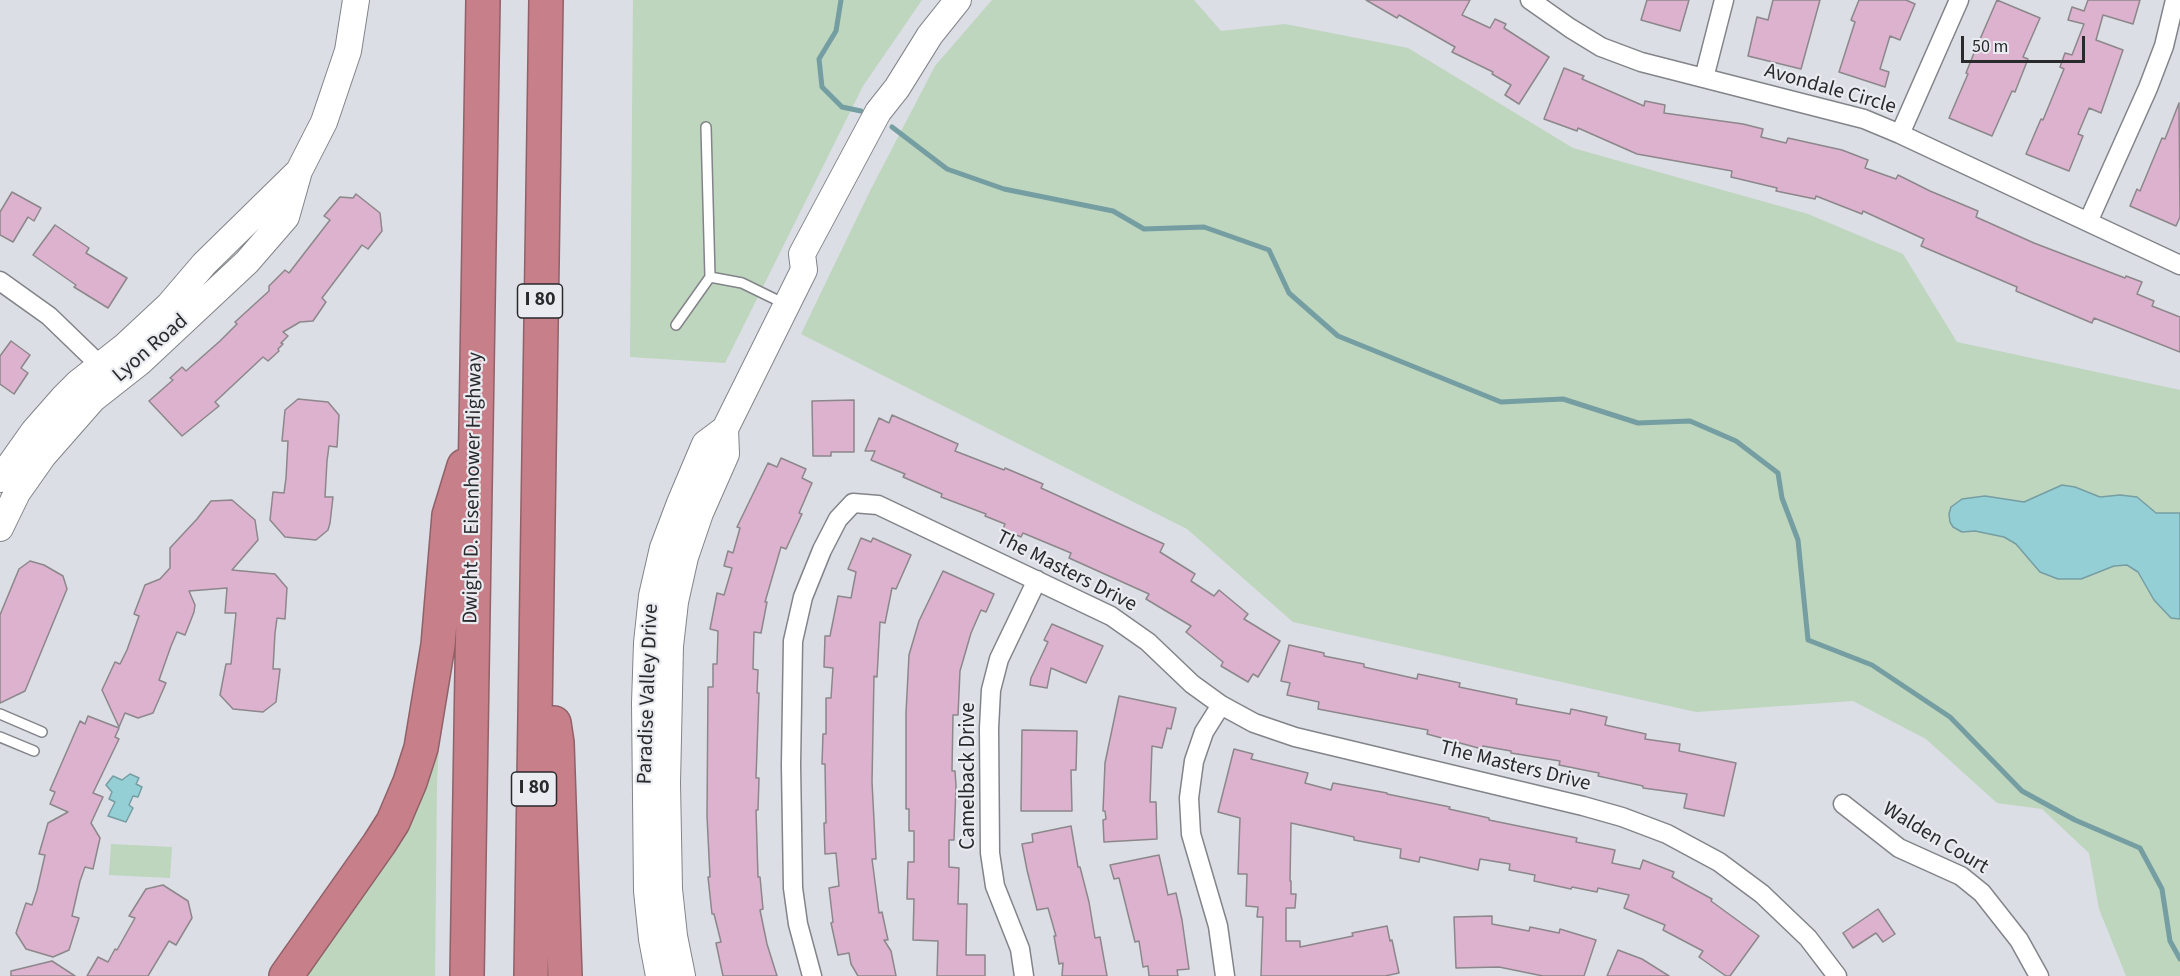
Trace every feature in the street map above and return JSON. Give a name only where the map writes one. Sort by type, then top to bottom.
[{"type":"highway","name":"Dwight D. Eisenhower Highway","points":[[467,976],[483,0]]},
{"type":"highway","name":"I 80","points":[[531,976],[546,0]]},
{"type":"highway","points":[[286,976],[379,844],[393,822],[410,782],[421,748],[438,645],[449,515],[475,430]]},
{"type":"highway","points":[[535,602],[557,743],[565,976]]},
{"type":"street","name":"Lyon Road","points":[[0,528],[17,493],[43,456],[93,399],[125,346],[169,305],[204,264],[299,171],[324,122],[348,51],[356,0]]},
{"type":"street","name":"Paradise Valley Drive","points":[[659,976],[647,891],[645,804],[647,644],[652,596],[663,549],[705,444],[725,429],[804,270],[802,254],[878,112],[897,88],[930,35],[958,0]]},
{"type":"street","name":"Avondale Circle","points":[[1530,0],[1601,47],[1641,62],[1864,120],[1900,134],[2180,265]]},
{"type":"street","points":[[1704,78],[1724,0]]},
{"type":"street","points":[[1900,134],[1959,0]]},
{"type":"street","points":[[2088,222],[2148,88],[2164,46],[2175,0]]},
{"type":"street","points":[[0,281],[49,316],[107,373]]},
{"type":"street","name":"Lyon Road","points":[[0,479],[34,431],[63,398],[107,373]]},
{"type":"street","name":"Paradise Valley Drive","points":[[682,976],[674,936],[669,889],[667,783],[670,646],[675,602],[685,557],[700,513],[726,453],[725,429]]},
{"type":"street","name":"The Masters Drive","points":[[812,976],[798,924],[793,888],[791,765],[793,641],[803,597],[822,550],[838,519],[853,504],[878,505],[1111,616],[1148,642],[1192,684],[1221,705],[1254,723],[1294,737],[1583,806],[1622,817],[1667,834],[1719,862],[1762,894],[1808,938],[1837,976]]},
{"type":"street","name":"Camelback Drive","points":[[1024,976],[1020,949],[995,886],[990,853],[989,729],[992,690],[999,659],[1037,580]]},
{"type":"street","points":[[1221,705],[1204,732],[1194,761],[1189,798],[1191,834],[1218,926],[1225,976]]},
{"type":"street","name":"Walden Court","points":[[1843,804],[1899,848],[1961,876],[1982,893],[2019,940],[2039,976]]},
{"type":"lane","points":[[676,325],[710,277],[706,127]]},
{"type":"lane","points":[[710,277],[742,283],[787,305]]},
{"type":"lane","points":[[0,714],[42,732]]},
{"type":"lane","points":[[0,737],[34,751]]},
{"type":"green space","points":[[633,0],[922,0],[863,86],[725,363],[630,357]]},
{"type":"green space","points":[[992,0],[1194,0],[1221,31],[1285,24],[1408,48],[1573,148],[1808,214],[1903,254],[1957,342],[2180,390],[2180,976],[2126,976],[2099,909],[2089,853],[2042,809],[1997,803],[1926,739],[1853,701],[1696,712],[1293,622],[1187,529],[801,334],[870,191],[935,66]]},
{"type":"green space","points":[[441,703],[437,783],[435,976],[298,976]]},
{"type":"green space","points":[[111,844],[172,847],[170,878],[109,875]]},
{"type":"water","points":[[2062,485],[2075,487],[2100,497],[2120,495],[2137,497],[2156,513],[2180,513],[2180,619],[2171,618],[2154,600],[2138,572],[2127,565],[2114,566],[2081,579],[2058,579],[2040,572],[2016,544],[2004,537],[1975,531],[1962,532],[1953,527],[1950,522],[1951,507],[1962,499],[1985,496],[2024,502]]},
{"type":"water","points":[[130,774],[139,778],[136,784],[142,787],[138,797],[133,796],[129,805],[133,808],[126,822],[108,816],[115,802],[109,799],[112,792],[106,785],[113,776],[122,780]]},
{"type":"building","points":[[1366,0],[1470,0],[1462,15],[1490,28],[1495,19],[1506,24],[1504,28],[1549,57],[1519,104],[1505,95],[1511,85],[1492,74],[1493,72],[1452,52],[1455,47],[1399,15],[1397,18]]},
{"type":"building","points":[[1647,0],[1689,0],[1680,31],[1641,20]]},
{"type":"building","points":[[1773,0],[1820,0],[1801,69],[1748,56],[1757,17],[1768,20]]},
{"type":"building","points":[[1859,0],[1906,0],[1915,4],[1900,40],[1890,36],[1880,69],[1889,72],[1885,87],[1839,72],[1855,22],[1851,20]]},
{"type":"building","points":[[1997,0],[2040,18],[2023,57],[2028,59],[2015,92],[2012,91],[1992,136],[1949,118]]},
{"type":"building","points":[[2088,0],[2140,0],[2133,24],[2103,15],[2096,40],[2123,50],[2101,113],[2089,108],[2078,134],[2083,136],[2069,171],[2026,154],[2064,69],[2060,67],[2065,53],[2072,55],[2084,24],[2068,20],[2072,7],[2084,11]]},
{"type":"building","points":[[1564,68],[1584,76],[1582,79],[1644,106],[1645,101],[1665,105],[1664,113],[1743,124],[1763,129],[1761,137],[1786,143],[1788,138],[1842,150],[1868,160],[1865,168],[1896,179],[1898,175],[1978,211],[1976,217],[2034,243],[2125,278],[2126,276],[2142,282],[2137,294],[2154,301],[2152,306],[2180,317],[2180,352],[2094,318],[2092,323],[2016,291],[2017,287],[1921,246],[1924,239],[1863,211],[1862,214],[1816,196],[1815,199],[1776,191],[1777,188],[1731,177],[1732,171],[1637,154],[1578,128],[1577,131],[1544,119]]},
{"type":"building","points":[[2179,103],[2180,217],[2176,226],[2130,206],[2137,189],[2140,191],[2162,138],[2165,139]]},
{"type":"building","points":[[12,192],[41,208],[34,221],[28,217],[13,242],[0,235],[0,212]]},
{"type":"building","points":[[356,194],[380,213],[382,231],[368,249],[362,245],[322,298],[326,302],[313,321],[300,322],[283,332],[288,336],[281,343],[283,344],[278,349],[279,351],[268,361],[263,357],[215,402],[219,406],[182,436],[149,401],[173,380],[170,378],[182,367],[186,371],[220,341],[237,324],[235,322],[269,291],[269,286],[285,270],[289,273],[330,220],[324,216],[340,197],[353,198]]},
{"type":"building","points":[[55,225],[89,248],[86,253],[127,278],[108,308],[74,287],[76,285],[33,255]]},
{"type":"building","points":[[11,341],[30,355],[21,368],[28,373],[14,394],[0,384],[0,356]]},
{"type":"building","points":[[298,399],[328,402],[339,415],[337,447],[329,446],[327,461],[325,497],[333,497],[330,523],[328,530],[316,540],[285,537],[270,520],[273,492],[284,493],[288,441],[282,441],[285,410]]},
{"type":"building","points":[[854,400],[854,452],[831,452],[831,456],[813,456],[812,401]]},
{"type":"building","points":[[892,415],[958,444],[955,451],[1043,484],[1041,488],[1164,544],[1160,552],[1195,574],[1191,581],[1214,596],[1219,590],[1248,614],[1244,619],[1280,641],[1258,677],[1253,674],[1248,682],[1221,666],[1223,662],[1186,632],[1191,626],[1146,599],[1149,594],[1069,558],[1071,553],[1023,533],[1021,537],[1003,529],[1005,524],[985,516],[986,514],[941,497],[942,494],[903,477],[905,474],[871,460],[875,451],[865,451],[879,418],[889,423]]},
{"type":"building","points":[[781,458],[806,469],[802,478],[812,483],[799,513],[802,514],[786,549],[781,547],[765,602],[767,602],[761,633],[754,632],[753,669],[758,670],[757,693],[759,693],[756,778],[759,778],[758,810],[756,810],[758,877],[760,877],[763,909],[760,910],[777,976],[723,976],[716,943],[721,942],[714,914],[712,914],[708,877],[710,877],[707,816],[708,687],[713,687],[713,664],[717,664],[718,631],[710,629],[717,593],[724,595],[732,568],[724,566],[728,551],[733,553],[740,528],[737,527],[768,463],[777,467]]},
{"type":"building","points":[[232,500],[255,520],[258,540],[232,570],[275,574],[287,588],[285,619],[277,618],[275,633],[273,669],[280,669],[276,702],[263,712],[233,709],[220,695],[226,664],[231,664],[236,613],[225,613],[227,588],[189,591],[195,605],[194,612],[185,635],[177,632],[171,646],[159,680],[166,683],[153,713],[138,718],[125,713],[119,727],[102,690],[115,662],[120,664],[127,650],[139,616],[134,614],[145,585],[160,579],[170,568],[170,548],[211,501]]},
{"type":"building","points":[[861,538],[871,542],[873,538],[911,555],[896,589],[892,588],[885,623],[880,622],[877,677],[874,676],[872,782],[876,859],[872,859],[879,913],[882,912],[888,940],[884,940],[891,951],[896,976],[858,976],[851,964],[849,953],[838,955],[831,923],[833,922],[829,888],[839,886],[836,853],[825,854],[823,734],[826,734],[826,698],[831,698],[833,668],[824,667],[825,636],[830,636],[838,596],[851,598],[856,572],[848,569]]},
{"type":"building","points":[[30,561],[44,565],[63,576],[67,589],[25,691],[0,703],[0,615],[19,569]]},
{"type":"building","points":[[943,571],[994,594],[986,612],[981,610],[971,633],[960,671],[958,715],[953,715],[952,771],[955,771],[956,786],[954,840],[949,840],[949,867],[959,868],[958,904],[967,904],[966,955],[985,955],[985,976],[937,976],[938,941],[913,940],[914,899],[907,899],[908,862],[914,862],[914,831],[909,831],[909,809],[906,809],[906,713],[909,655],[919,621]]},
{"type":"building","points":[[1052,624],[1103,646],[1086,683],[1051,668],[1047,688],[1030,685],[1048,642],[1044,640]]},
{"type":"building","points":[[1289,645],[1324,653],[1324,656],[1364,664],[1364,667],[1417,679],[1418,674],[1460,683],[1459,687],[1517,699],[1516,704],[1570,714],[1571,709],[1607,717],[1605,725],[1646,734],[1645,739],[1680,744],[1679,751],[1736,763],[1724,816],[1684,808],[1687,794],[1643,788],[1643,786],[1598,776],[1599,773],[1559,765],[1560,761],[1483,746],[1482,749],[1427,734],[1428,730],[1318,709],[1319,702],[1287,695],[1290,683],[1281,681]]},
{"type":"building","points":[[1119,696],[1176,708],[1171,729],[1167,728],[1162,748],[1152,746],[1150,802],[1156,802],[1157,839],[1104,842],[1105,763]]},
{"type":"building","points":[[88,716],[119,728],[115,737],[119,739],[93,793],[103,797],[91,823],[100,838],[93,869],[85,867],[80,881],[72,916],[79,918],[69,950],[53,957],[26,949],[16,933],[26,903],[32,905],[37,890],[45,855],[39,854],[48,823],[68,812],[50,804],[55,792],[50,790],[80,721],[85,724]]},
{"type":"building","points":[[1022,730],[1077,731],[1076,770],[1071,770],[1072,811],[1021,811]]},
{"type":"building","points":[[1234,749],[1253,754],[1251,759],[1308,773],[1305,783],[1331,790],[1333,783],[1387,793],[1450,807],[1449,809],[1489,818],[1489,820],[1577,838],[1576,842],[1615,850],[1612,863],[1640,869],[1643,860],[1674,872],[1672,877],[1712,899],[1711,901],[1759,936],[1730,976],[1726,976],[1699,957],[1703,951],[1663,930],[1665,925],[1624,908],[1629,895],[1598,888],[1597,892],[1572,887],[1571,889],[1534,881],[1535,875],[1509,870],[1510,864],[1480,859],[1478,870],[1420,857],[1419,862],[1400,858],[1401,849],[1354,840],[1354,837],[1291,823],[1290,881],[1291,894],[1296,894],[1295,908],[1286,908],[1286,941],[1300,941],[1300,947],[1387,926],[1399,973],[1385,976],[1261,976],[1263,917],[1257,917],[1258,907],[1246,906],[1247,874],[1238,874],[1240,818],[1218,812]]},
{"type":"building","points":[[1071,826],[1095,938],[1100,937],[1107,976],[1062,976],[1063,963],[1059,964],[1054,936],[1056,936],[1048,908],[1037,910],[1027,870],[1022,844],[1033,842],[1032,834]]},
{"type":"building","points":[[1159,855],[1168,895],[1176,893],[1182,920],[1189,969],[1177,970],[1178,976],[1149,976],[1148,966],[1143,967],[1139,941],[1135,942],[1119,878],[1114,879],[1110,865]]},
{"type":"building","points":[[163,885],[188,901],[192,918],[176,945],[169,941],[148,976],[87,976],[98,957],[108,962],[115,949],[117,950],[135,918],[129,916],[146,889]]},
{"type":"building","points":[[1878,909],[1895,934],[1883,942],[1876,933],[1853,948],[1843,933]]},
{"type":"building","points":[[1492,916],[1492,924],[1529,931],[1530,927],[1559,933],[1560,929],[1596,940],[1584,976],[1543,976],[1499,967],[1456,968],[1454,917]]},
{"type":"building","points":[[1618,950],[1642,959],[1669,976],[1607,976]]},
{"type":"building","points":[[52,961],[75,976],[11,976],[11,971]]},
{"type":"waterway","points":[[841,0],[836,31],[819,59],[822,87],[842,107],[861,111]]},
{"type":"waterway","points":[[892,127],[947,169],[1004,189],[1113,211],[1144,229],[1204,227],[1269,250],[1289,293],[1338,336],[1501,402],[1563,399],[1638,423],[1690,421],[1736,441],[1778,473],[1782,498],[1798,540],[1808,640],[1872,665],[1950,717],[2022,791],[2075,820],[2140,848],[2162,889],[2170,941],[2180,959]]}]
